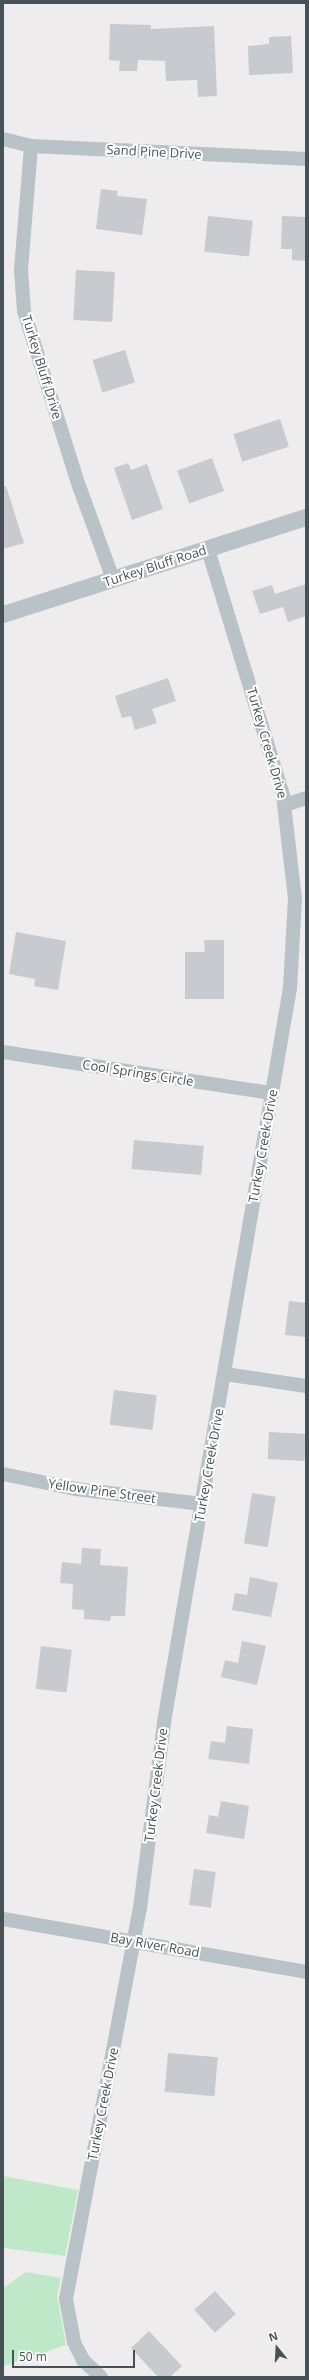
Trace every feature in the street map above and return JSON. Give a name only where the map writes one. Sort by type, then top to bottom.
[{"type":"street","name":"Sand Pine Drive","points":[[3,139],[31,146],[306,159]]},
{"type":"street","name":"Turkey Bluff Drive","points":[[31,146],[21,270],[24,311],[79,486],[113,580]]},
{"type":"street","name":"Turkey Bluff Road","points":[[3,614],[306,517]]},
{"type":"street","name":"Turkey Creek Drive","points":[[101,2377],[83,2360],[74,2342],[66,2299],[134,1941],[164,1722],[225,1374],[290,988],[295,899],[284,805],[208,549]]},
{"type":"street","points":[[284,805],[306,798]]},
{"type":"street","name":"Cool Springs Circle","points":[[3,1052],[272,1093]]},
{"type":"street","points":[[225,1374],[306,1386]]},
{"type":"street","name":"Yellow Pine Street","points":[[3,1474],[76,1489],[202,1504]]},
{"type":"street","name":"Bay River Road","points":[[3,1919],[306,1972]]},
{"type":"green space","points":[[3,2176],[78,2190],[65,2256],[3,2248]]},
{"type":"green space","points":[[26,2272],[61,2278],[57,2296],[66,2345],[3,2366],[3,2288]]},
{"type":"building","points":[[110,24],[151,25],[151,29],[214,26],[217,96],[198,97],[197,80],[166,81],[165,61],[138,60],[137,71],[119,71],[120,61],[109,60]]},
{"type":"building","points":[[291,36],[293,73],[249,75],[248,46],[269,44],[269,37]]},
{"type":"building","points":[[101,189],[118,191],[117,196],[147,199],[142,235],[96,229]]},
{"type":"building","points":[[208,216],[253,221],[249,257],[204,252]]},
{"type":"building","points":[[282,216],[306,217],[306,261],[292,260],[292,249],[281,249]]},
{"type":"building","points":[[76,270],[115,272],[112,322],[73,320]]},
{"type":"building","points":[[125,350],[135,383],[102,392],[92,360]]},
{"type":"building","points":[[280,419],[289,447],[242,462],[233,434]]},
{"type":"building","points":[[212,458],[224,491],[189,504],[177,471]]},
{"type":"building","points":[[128,463],[131,470],[147,464],[163,509],[132,520],[114,468]]},
{"type":"building","points":[[3,486],[6,486],[24,543],[3,549]]},
{"type":"building","points":[[306,584],[306,616],[288,622],[283,607],[260,614],[252,591],[272,585],[275,594]]},
{"type":"building","points":[[168,678],[176,701],[152,709],[157,723],[135,730],[131,716],[122,718],[115,696]]},
{"type":"building","points":[[16,932],[66,941],[58,990],[34,986],[35,979],[9,974]]},
{"type":"building","points":[[204,940],[224,940],[224,999],[185,999],[185,952],[205,952]]},
{"type":"building","points":[[134,1140],[204,1146],[201,1175],[131,1169]]},
{"type":"building","points":[[289,1301],[306,1303],[306,1337],[285,1335]]},
{"type":"building","points":[[114,1390],[157,1395],[152,1430],[110,1425]]},
{"type":"building","points":[[269,1432],[306,1434],[305,1461],[268,1459]]},
{"type":"building","points":[[252,1493],[276,1497],[268,1547],[244,1543]]},
{"type":"building","points":[[82,1548],[101,1549],[100,1565],[128,1567],[125,1616],[111,1616],[110,1621],[84,1619],[84,1610],[72,1609],[73,1584],[60,1583],[62,1562],[81,1564]]},
{"type":"building","points":[[250,1577],[278,1583],[271,1617],[232,1610],[235,1593],[247,1595]]},
{"type":"building","points":[[242,1641],[266,1646],[257,1685],[221,1677],[225,1660],[238,1663]]},
{"type":"building","points":[[41,1646],[72,1650],[67,1692],[36,1689]]},
{"type":"building","points":[[227,1726],[253,1729],[249,1764],[208,1759],[211,1741],[225,1743]]},
{"type":"building","points":[[221,1801],[249,1806],[244,1839],[206,1833],[209,1815],[218,1817]]},
{"type":"building","points":[[194,1869],[216,1872],[211,1908],[189,1905]]},
{"type":"building","points":[[168,2053],[218,2057],[214,2096],[165,2092]]},
{"type":"building","points":[[215,2291],[236,2314],[215,2333],[194,2310]]},
{"type":"building","points":[[149,2331],[182,2366],[170,2377],[158,2377],[131,2348]]}]
